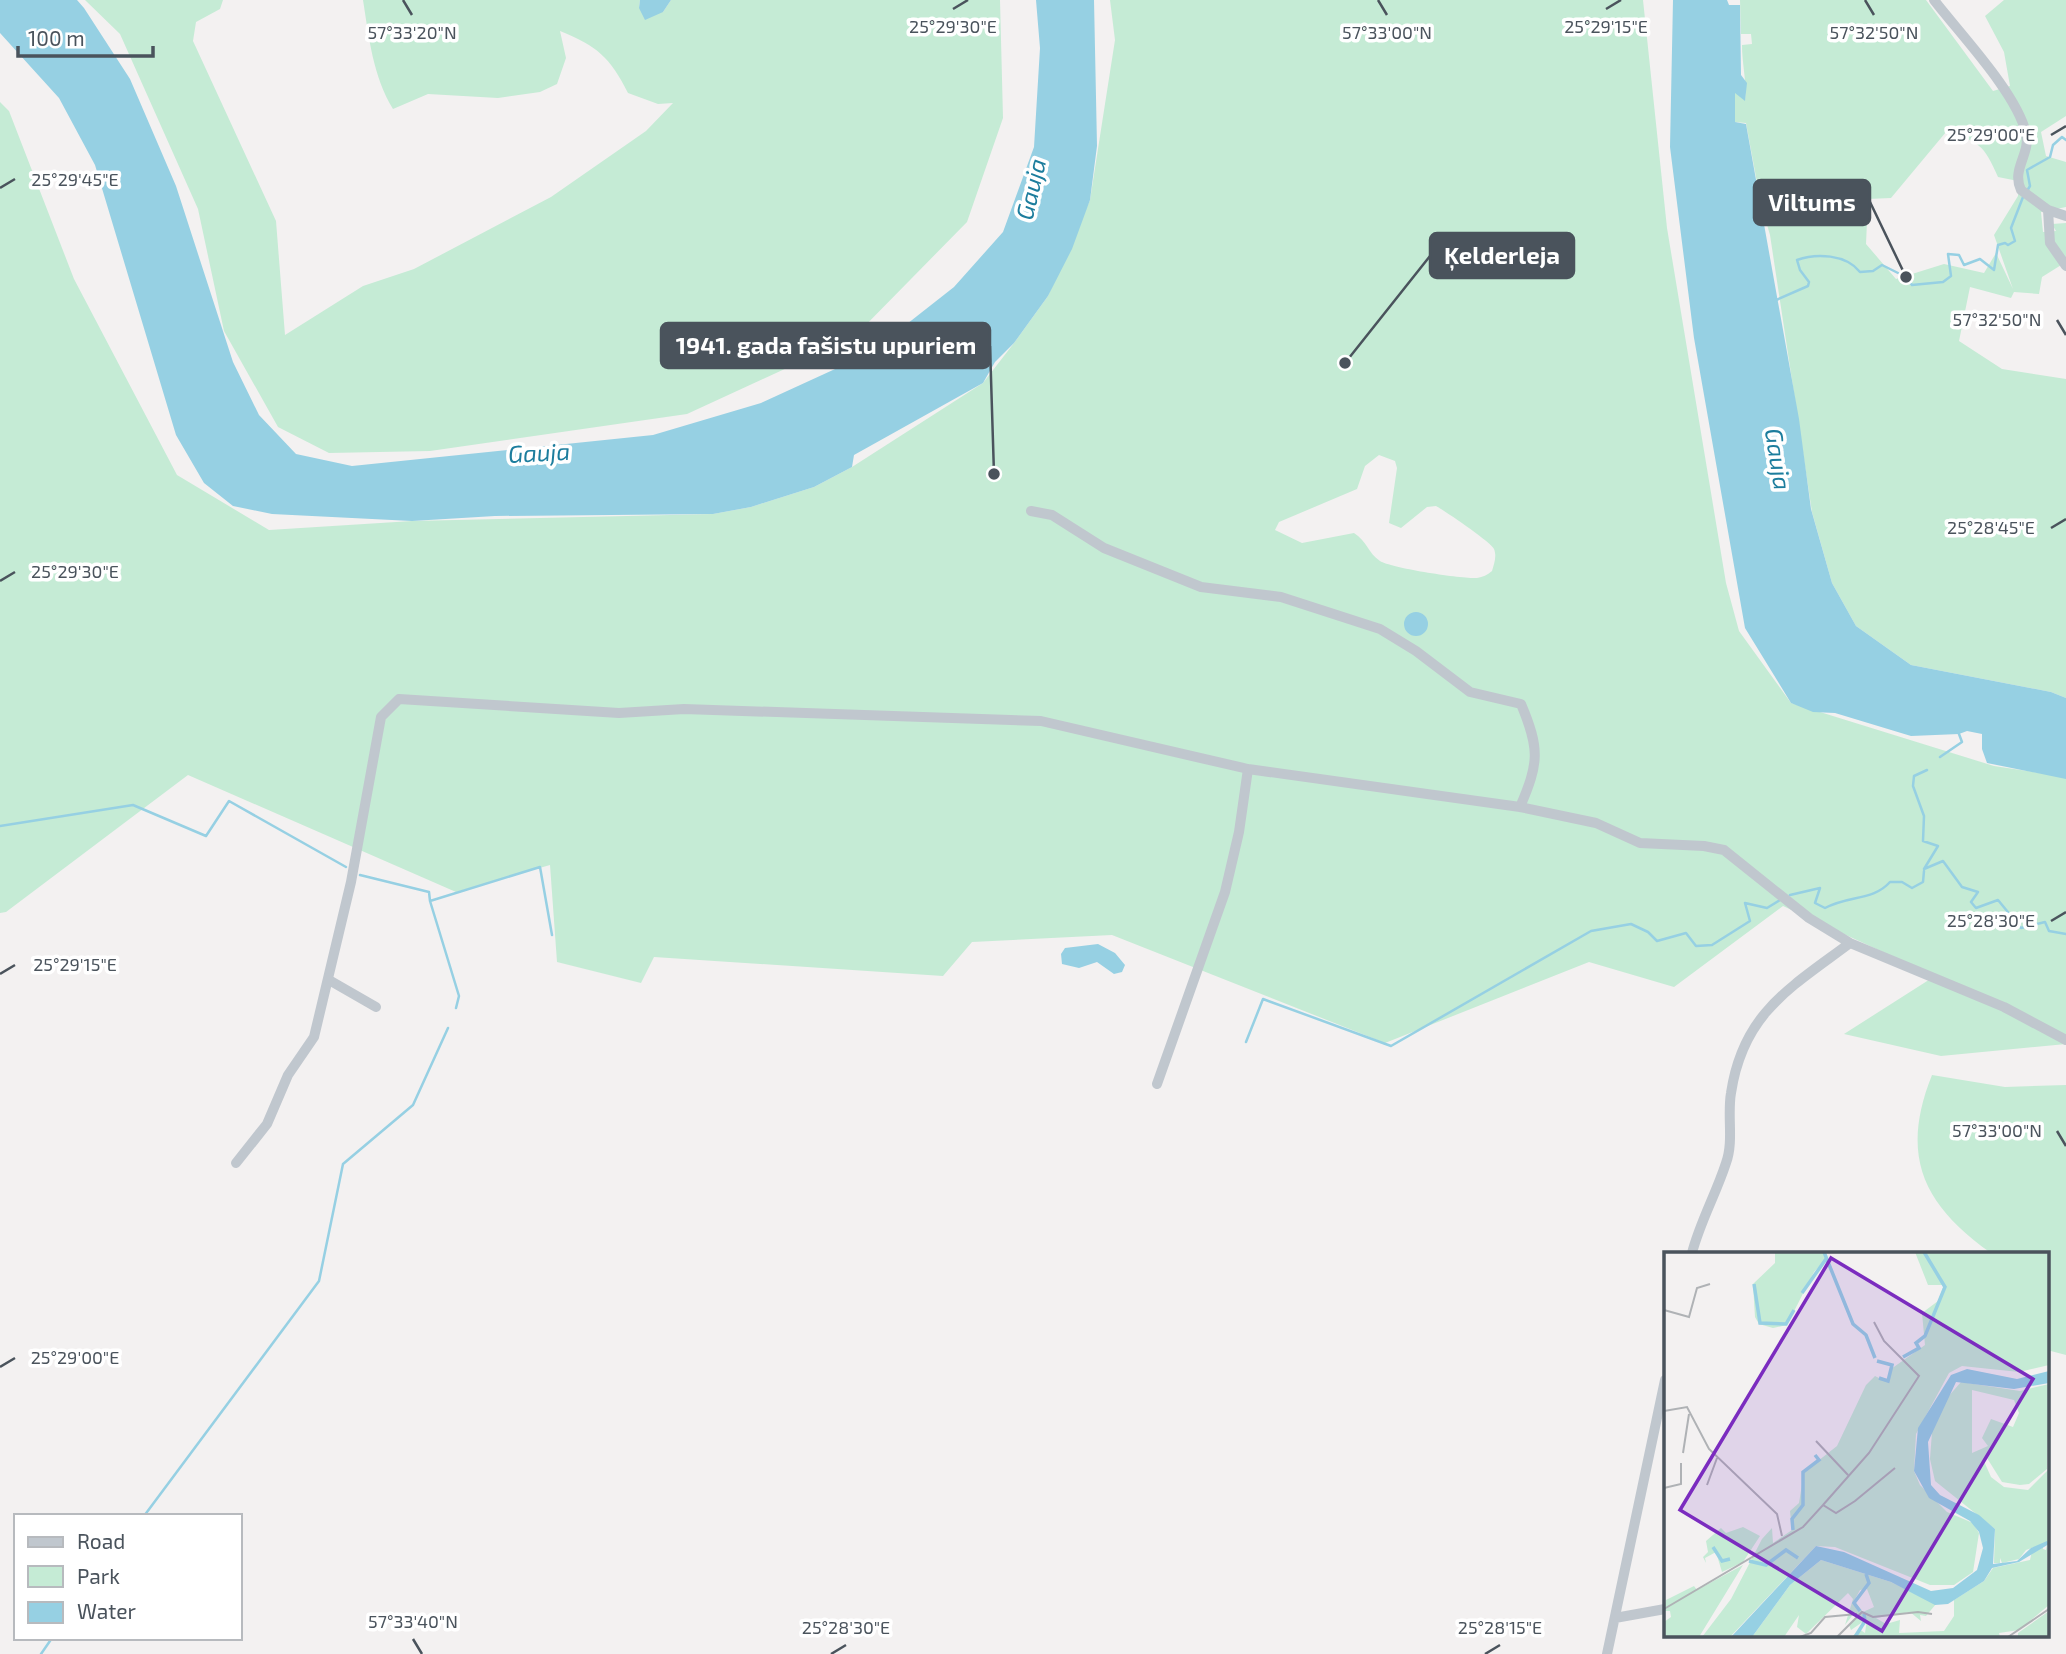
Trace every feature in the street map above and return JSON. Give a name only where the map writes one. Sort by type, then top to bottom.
[{"type":"street","points":[[1934,0],[2013,102],[2026,134],[2026,152],[2017,172],[2021,190],[2048,210],[2066,216]]},
{"type":"street","points":[[2048,210],[2050,243],[2066,265]]},
{"type":"street","points":[[1031,511],[1052,515],[1104,548],[1202,587],[1281,597],[1380,629],[1416,651],[1469,692],[1521,704],[1535,737],[1535,774],[1520,807]]},
{"type":"street","points":[[236,1163],[267,1124],[288,1075],[314,1037],[354,869],[381,717],[399,699],[619,713],[684,709],[1041,721],[1248,769],[1520,807],[1596,823],[1640,844],[1704,846],[1724,850],[1809,918],[1850,943],[2004,1007],[2066,1040]]},
{"type":"street","points":[[1157,1084],[1225,892],[1239,832],[1248,769]]},
{"type":"street","points":[[1692,1252],[1710,1197],[1727,1162],[1732,1081],[1740,1054],[1752,1029],[1773,1001],[1850,943]]},
{"type":"street","points":[[329,980],[376,1007]]},
{"type":"street","points":[[1606,1654],[1664,1385]]},
{"type":"street","points":[[1615,1618],[1664,1609]]},
{"type":"green space","points":[[85,0],[223,0],[220,9],[196,22],[193,41],[276,221],[285,335],[363,286],[414,269],[551,197],[646,131],[673,103],[658,104],[628,93],[615,70],[601,54],[584,42],[560,31],[566,58],[557,84],[540,92],[498,98],[428,94],[393,109],[376,70],[363,0],[640,0],[639,8],[663,12],[671,0],[1000,0],[1003,118],[967,222],[854,337],[687,414],[430,451],[329,453],[278,427],[224,331],[198,209],[120,34]]},
{"type":"green space","points":[[1110,0],[1643,0],[1667,228],[1726,583],[1739,631],[1791,703],[1994,766],[2066,777],[2066,1044],[1941,1056],[1844,1034],[1935,976],[1783,906],[1674,987],[1589,962],[1385,1043],[1112,935],[972,942],[943,976],[654,957],[641,983],[557,962],[550,865],[456,892],[188,775],[6,912],[0,913],[0,102],[9,111],[74,279],[177,475],[269,530],[412,521],[713,514],[751,507],[814,487],[852,467],[983,383],[1048,296],[1090,200],[1115,40]],"holes":[[[1379,455],[1395,461],[1397,468],[1389,523],[1401,528],[1427,507],[1436,506],[1491,545],[1495,555],[1492,571],[1477,578],[1412,570],[1380,561],[1354,533],[1302,543],[1275,530],[1279,522],[1357,489],[1365,466]]]},
{"type":"green space","points":[[1740,0],[1926,0],[1993,91],[2010,86],[2004,52],[1985,16],[2004,0],[2066,0],[2066,116],[2041,132],[2046,156],[2066,162],[2066,207],[2041,212],[2043,232],[2056,231],[2052,224],[2066,223],[2066,262],[2042,277],[2039,294],[2014,292],[2011,298],[1970,287],[1959,341],[2002,369],[2066,379],[2066,698],[2051,692],[1911,665],[1856,626],[1832,583],[1812,512],[1770,235],[1761,204],[1746,123],[1735,122],[1735,92],[1745,100],[1742,45],[1752,44],[1751,34],[1741,34]],"holes":[[[1946,132],[1973,142],[1984,151],[1998,177],[2018,181],[2018,196],[1994,235],[2013,289],[1996,253],[1984,273],[1944,264],[1896,279],[1866,244],[1868,199],[1891,198]]]},
{"type":"green space","points":[[1932,1075],[2005,1087],[2066,1085],[2066,1355],[2048,1350],[2048,1252],[1990,1252],[1948,1216],[1934,1196],[1924,1176],[1918,1154],[1918,1130]]},
{"type":"water","name":"Gauja","points":[[0,0],[77,0],[84,8],[130,79],[176,186],[233,362],[259,415],[296,454],[352,466],[653,435],[761,403],[870,353],[954,287],[1003,232],[1034,147],[1040,48],[1036,0],[1094,0],[1097,146],[1090,200],[1072,249],[1048,296],[1014,343],[995,362],[983,383],[854,455],[852,467],[814,487],[751,507],[713,514],[495,516],[412,521],[272,514],[233,506],[204,483],[176,435],[95,165],[59,98],[0,33]]},
{"type":"water","points":[[640,0],[671,0],[663,12],[645,20],[639,8]]},
{"type":"water","name":"Gauja","points":[[1673,0],[1727,0],[1729,5],[1740,5],[1741,75],[1747,83],[1745,101],[1735,93],[1735,122],[1746,124],[1799,419],[1811,509],[1832,583],[1856,626],[1911,665],[2051,692],[2066,698],[2066,779],[1987,763],[1982,749],[1982,734],[1967,731],[1959,734],[1911,736],[1835,713],[1813,712],[1791,703],[1745,628],[1694,338],[1670,147]]},
{"type":"water","points":[[1416,612],[1424,616],[1428,624],[1424,632],[1416,636],[1408,632],[1404,624],[1408,616]]},
{"type":"water","points":[[1098,944],[1115,953],[1125,965],[1122,972],[1114,974],[1097,962],[1079,968],[1062,964],[1061,954],[1065,948]]},
{"type":"waterway","points":[[2027,191],[2030,186],[2027,170],[2050,157],[2053,145],[2062,137],[2066,140]]},
{"type":"waterway","points":[[1774,301],[1808,286],[1809,282],[1800,270],[1797,260],[1813,256],[1839,258],[1860,272],[1873,271],[1882,265],[1906,277],[1912,285],[1943,282],[1951,276],[1948,254],[1959,255],[1964,265],[1980,259],[1994,270],[1998,245],[2008,245],[2015,241],[2011,228],[2023,197]]},
{"type":"waterway","points":[[1940,757],[1962,742],[1959,734]]},
{"type":"waterway","points":[[1927,770],[1914,776],[1913,786],[1924,816],[1923,841],[1938,846],[1924,869],[1943,861],[1962,887],[1978,892],[1971,902],[1976,908],[1998,900],[2021,928],[2045,922],[2049,931],[2066,934]]},
{"type":"waterway","points":[[0,826],[133,805],[206,836],[229,801],[346,867]]},
{"type":"waterway","points":[[456,1008],[459,996],[430,901],[540,867],[552,935]]},
{"type":"waterway","points":[[1790,895],[1820,888],[1815,903],[1825,908],[1876,892],[1890,882],[1902,882],[1912,888],[1923,882],[1924,871]]},
{"type":"waterway","points":[[360,875],[429,892],[430,901]]},
{"type":"waterway","points":[[1246,1042],[1263,999],[1391,1046],[1591,931],[1631,924],[1648,932],[1657,941],[1686,933],[1696,946],[1712,945],[1750,921],[1745,903],[1767,908],[1780,900]]},
{"type":"waterway","points":[[145,1514],[319,1281],[343,1164],[413,1105],[448,1028]]},
{"type":"waterway","points":[[41,1654],[51,1640]]},
{"type":"place","name":"Viltums","points":[[1906,277]]},
{"type":"place","name":"Ķelderleja","points":[[1345,363]]},
{"type":"place","name":"1941. gada fašistu upuriem","points":[[994,474]]}]
